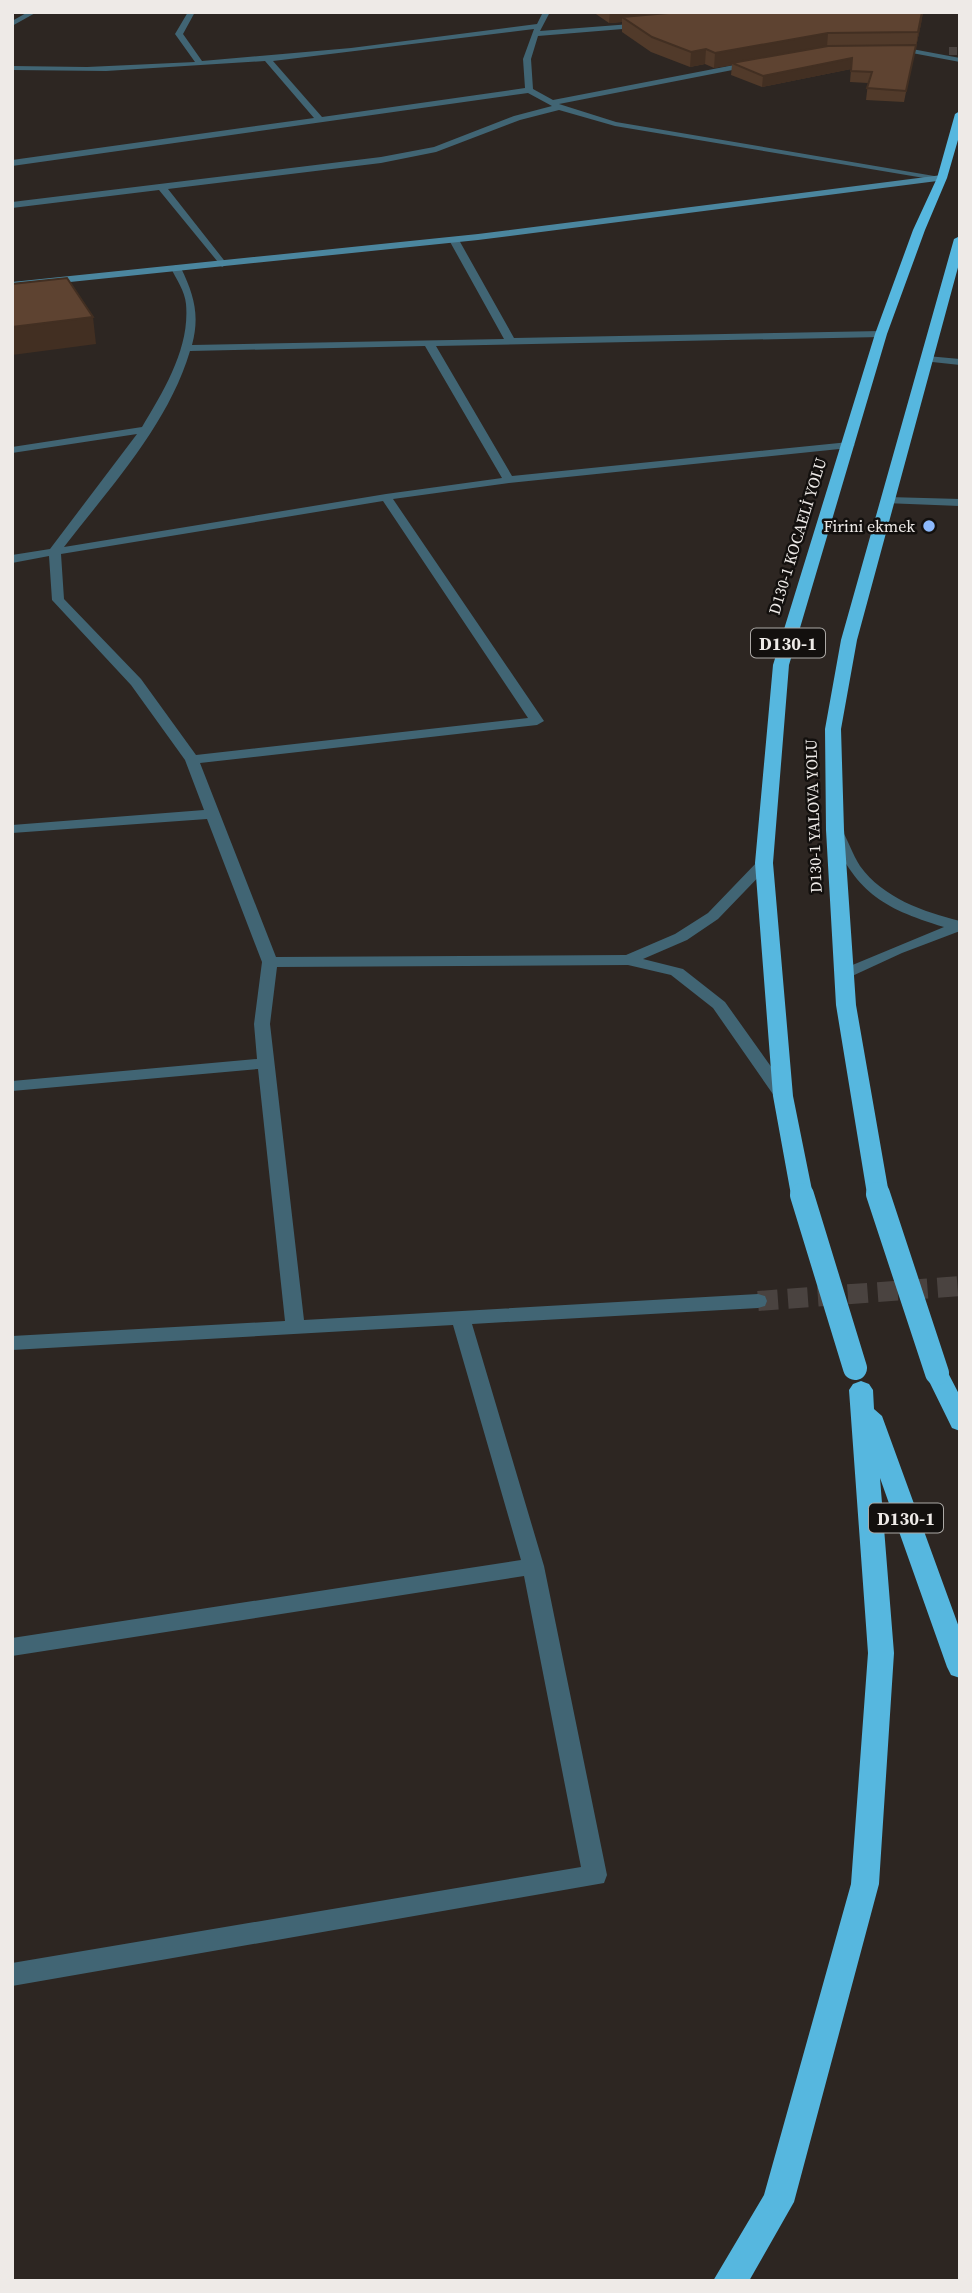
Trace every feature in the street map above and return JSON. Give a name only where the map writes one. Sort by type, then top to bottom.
[{"type":"highway","name":"D130-1 KOCAELİ YOLU","points":[[858,1379],[802,1195],[783,1096],[764,863],[781,665],[881,334],[919,230],[942,178],[960,114]]},
{"type":"highway","name":"D130-1 YALOVA YOLU","points":[[960,240],[849,640],[833,729],[835,830],[846,1005],[878,1194],[937,1373],[960,1422]]},
{"type":"highway","name":"D130-1","points":[[858,1379],[960,1667]]},
{"type":"highway","points":[[730,2281],[778,2202],[865,1884],[881,1653],[858,1379]]},
{"type":"street","points":[[12,24],[34,12]]},
{"type":"street","points":[[191,12],[179,34],[200,64]]},
{"type":"street","points":[[529,90],[524,73],[526,55],[547,12]]},
{"type":"street","points":[[12,68],[62,71],[200,64],[538,30],[657,24]]},
{"type":"street","points":[[888,51],[949,51]]},
{"type":"street","points":[[912,51],[960,60]]},
{"type":"street","points":[[267,59],[320,120]]},
{"type":"street","points":[[12,205],[408,155],[436,149],[556,105],[767,61]]},
{"type":"street","points":[[12,163],[529,90],[556,105],[615,124],[942,178]]},
{"type":"street","points":[[12,285],[454,240],[942,178]]},
{"type":"street","points":[[160,185],[222,264]]},
{"type":"street","points":[[454,240],[510,340]]},
{"type":"street","points":[[176,268],[191,303],[188,348],[147,429],[55,550],[58,600],[136,682],[192,761],[270,962],[262,1024],[295,1328]]},
{"type":"street","points":[[188,348],[881,334]]},
{"type":"street","points":[[428,342],[509,480]]},
{"type":"street","points":[[927,359],[960,362]]},
{"type":"street","points":[[12,450],[147,429]]},
{"type":"street","points":[[12,559],[386,497],[509,480],[849,445]]},
{"type":"street","points":[[192,761],[537,721],[386,497]]},
{"type":"street","points":[[887,501],[960,503]]},
{"type":"street","points":[[12,829],[213,814]]},
{"type":"street","points":[[835,830],[857,872],[876,891],[908,911],[959,926]]},
{"type":"street","points":[[628,960],[681,937],[713,916],[764,863]]},
{"type":"street","points":[[844,974],[959,926]]},
{"type":"street","points":[[270,962],[628,960],[677,972],[719,1005],[783,1096]]},
{"type":"street","points":[[12,1086],[266,1063]]},
{"type":"street","points":[[12,1343],[758,1301]]},
{"type":"street","points":[[12,1975],[595,1875],[533,1566],[461,1319]]},
{"type":"street","points":[[12,1647],[533,1566]]},
{"type":"building","points":[[680,12],[922,12],[918,32],[828,33],[715,53],[706,49],[691,52],[652,37],[622,17]]},
{"type":"building","points":[[916,45],[906,91],[867,88],[872,72],[851,71],[852,58],[763,76],[732,63],[828,46]]},
{"type":"building","points":[[67,278],[93,317],[12,327],[12,284]]},
{"type":"tunnel","points":[[949,51],[960,51]]},
{"type":"tunnel","points":[[758,1301],[960,1286]]},
{"type":"place","name":"Firini ekmek","points":[[929,526]]}]
